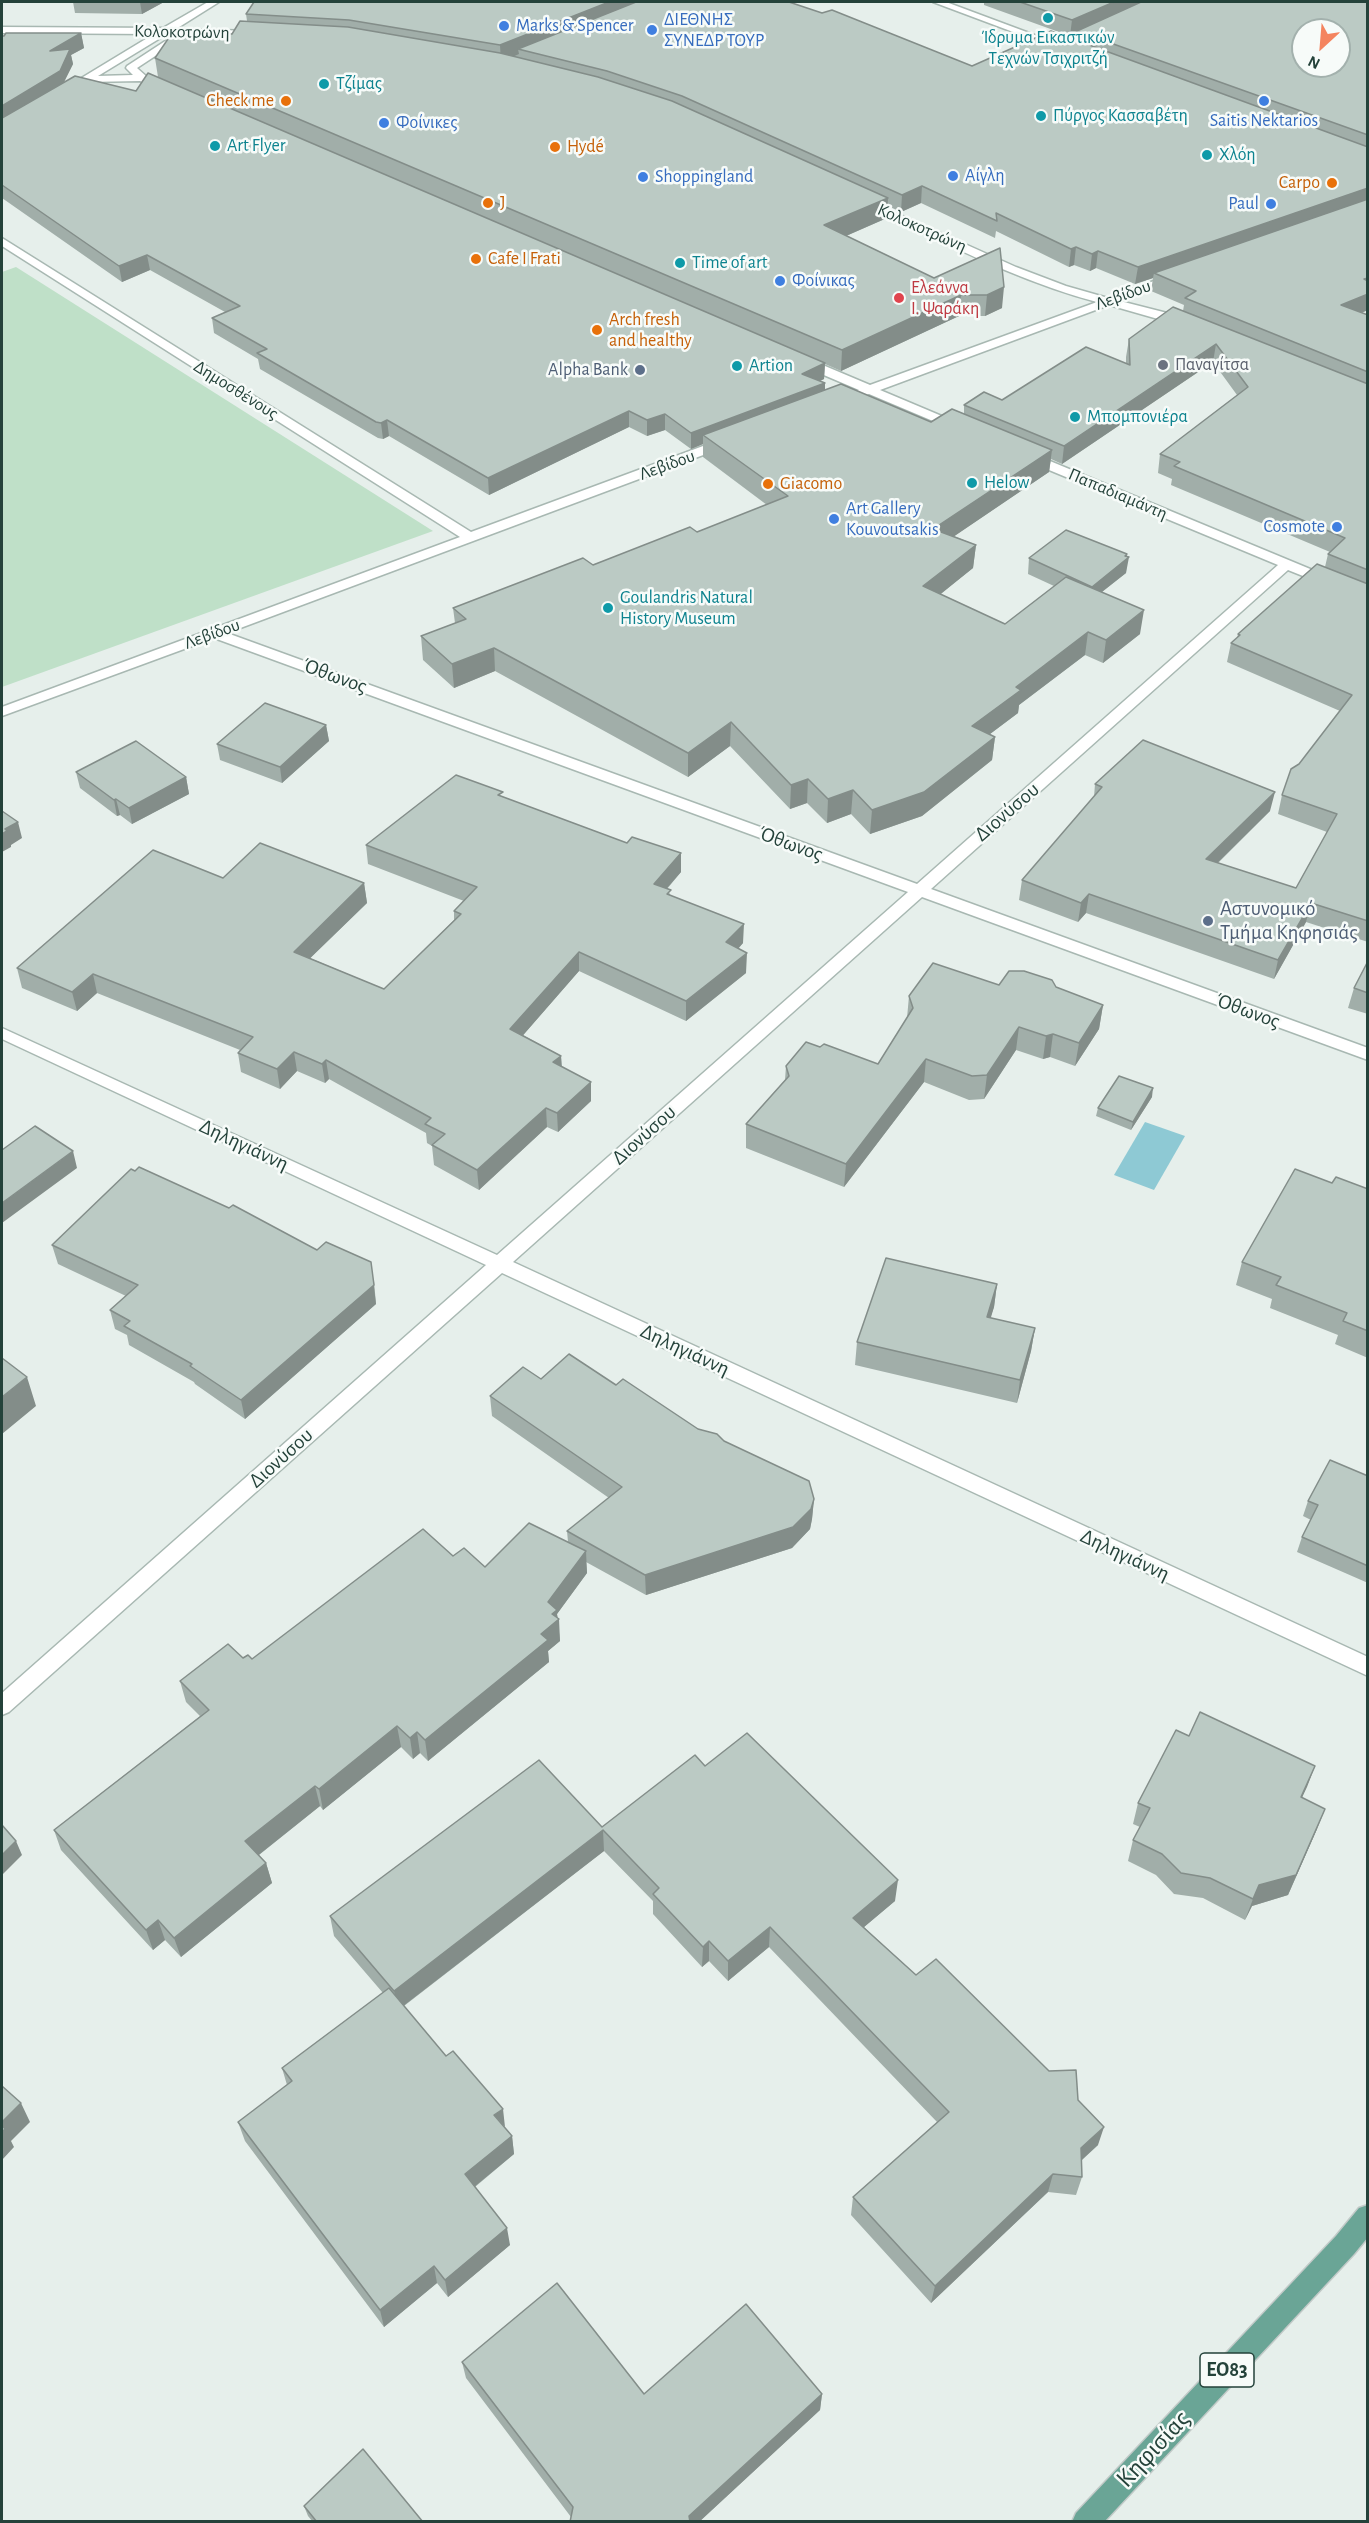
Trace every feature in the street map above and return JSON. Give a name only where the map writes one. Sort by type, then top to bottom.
[{"type":"main road","name":"Κηφισίας","points":[[1085,2522],[1345,2245],[1368,2217]]},
{"type":"street","points":[[57,96],[162,30],[214,2]]},
{"type":"street","points":[[938,2],[1067,47]]},
{"type":"street","name":"Κολοκοτρώνη","points":[[2,30],[162,30],[268,35]]},
{"type":"street","points":[[174,92],[141,78],[133,72],[132,65],[188,31]]},
{"type":"street","points":[[84,79],[141,78]]},
{"type":"street","name":"Κολοκοτρώνη","points":[[855,197],[1026,275],[1107,301],[1151,310],[1200,329]]},
{"type":"street","name":"Δημοσθένους","points":[[2,241],[471,537]]},
{"type":"street","name":"Λεβίδου","points":[[826,405],[1189,272]]},
{"type":"street","points":[[793,357],[967,431]]},
{"type":"street","name":"Λεβίδου","points":[[2,712],[736,439]]},
{"type":"street","name":"Παπαδιαμάντη","points":[[1022,454],[1368,598]]},
{"type":"street","name":"Διονύσου","points":[[2,1706],[1287,564]]},
{"type":"street","name":"Όθωνος","points":[[215,633],[1368,1054]]},
{"type":"street","name":"Δηληγιάννη","points":[[2,1033],[1368,1667]]},
{"type":"green space","points":[[16,267],[433,531],[2,687],[2,272]]},
{"type":"water","points":[[1145,1122],[1185,1136],[1154,1190],[1114,1175]]},
{"type":"building","points":[[254,2],[609,2],[500,45],[349,20],[246,14]]},
{"type":"building","points":[[636,2],[789,2],[822,13],[832,10],[972,66],[1051,31],[1368,147],[1368,188],[1138,267],[1098,251],[1092,254],[1076,247],[1071,249],[996,213],[997,221],[922,186],[902,195],[682,96],[607,71],[518,49]]},
{"type":"building","points":[[1020,2],[1114,2],[1072,20]]},
{"type":"building","points":[[1141,2],[1368,2],[1368,135],[1077,31]]},
{"type":"building","points":[[240,21],[348,27],[500,53],[598,77],[672,101],[888,198],[824,225],[934,278],[1000,248],[1004,287],[987,295],[961,295],[842,350],[155,58],[170,36],[232,34]]},
{"type":"building","points":[[6,33],[81,33],[50,51],[70,49],[60,71],[2,106],[2,36]]},
{"type":"building","points":[[148,73],[825,363],[802,374],[825,383],[691,433],[665,414],[647,420],[629,411],[488,478],[387,420],[381,423],[376,422],[257,353],[267,349],[212,318],[240,306],[147,255],[119,266],[2,185],[2,118],[75,76],[136,91]]},
{"type":"building","points":[[1368,199],[1368,278],[1364,279],[1368,281],[1368,294],[1341,305],[1368,315],[1368,372],[1185,298],[1196,291],[1154,273]]},
{"type":"building","points":[[1173,307],[1368,384],[1368,570],[1328,554],[1345,538],[1174,466],[1180,462],[1160,454],[1248,387],[1216,344],[1064,446],[964,405],[984,392],[1002,400],[1086,347],[1130,365],[1129,339]]},
{"type":"building","points":[[841,384],[931,422],[952,409],[1052,450],[933,529],[976,545],[923,586],[1005,624],[1066,577],[1144,610],[1106,640],[1088,632],[1016,687],[1021,690],[972,726],[995,737],[924,792],[872,810],[853,790],[828,799],[808,779],[791,785],[731,722],[688,753],[494,648],[452,664],[421,636],[466,619],[453,608],[583,558],[593,565],[690,527],[697,532],[788,496],[703,435]]},
{"type":"building","points":[[1066,530],[1127,554],[1125,556],[1129,557],[1092,587],[1029,558]]},
{"type":"building","points":[[1317,564],[1368,584],[1368,921],[1311,903],[1278,960],[1089,894],[1081,903],[1022,880],[1102,787],[1095,784],[1143,740],[1275,792],[1206,859],[1296,888],[1337,814],[1282,795],[1291,769],[1299,764],[1352,695],[1231,643],[1240,635],[1238,634]]},
{"type":"building","points":[[265,703],[326,725],[280,767],[217,744]]},
{"type":"building","points":[[136,741],[186,777],[129,808],[116,799],[114,800],[76,772]]},
{"type":"building","points":[[456,775],[503,792],[498,795],[627,843],[632,837],[681,853],[654,884],[671,890],[667,894],[744,924],[726,942],[747,953],[686,1001],[579,952],[510,1029],[561,1056],[553,1062],[591,1082],[557,1113],[546,1108],[477,1170],[432,1145],[445,1134],[425,1124],[431,1118],[326,1060],[322,1064],[294,1052],[277,1069],[238,1053],[253,1037],[93,974],[72,992],[17,968],[153,850],[223,878],[260,843],[364,883],[294,952],[384,989],[461,914],[454,911],[477,887],[366,845]]},
{"type":"building","points":[[2,811],[18,822],[5,829],[7,831],[2,834]]},
{"type":"building","points":[[1368,961],[1368,993],[1354,988]]},
{"type":"building","points":[[933,963],[999,985],[1009,971],[1024,971],[1052,980],[1056,987],[1103,1005],[1079,1043],[1053,1034],[1046,1036],[1019,1027],[987,1075],[972,1076],[926,1059],[846,1164],[746,1124],[789,1076],[786,1066],[806,1042],[820,1047],[824,1044],[878,1064],[913,1008],[909,996]]},
{"type":"building","points":[[1119,1076],[1153,1088],[1133,1122],[1098,1108]]},
{"type":"building","points":[[35,1126],[73,1151],[2,1203],[2,1150]]},
{"type":"building","points":[[139,1167],[229,1208],[233,1205],[317,1250],[326,1242],[371,1262],[374,1285],[241,1400],[190,1366],[192,1364],[124,1326],[130,1321],[110,1310],[138,1285],[52,1245],[131,1169],[135,1171]]},
{"type":"building","points":[[1295,1169],[1332,1183],[1336,1177],[1368,1189],[1368,1331],[1343,1321],[1347,1313],[1276,1285],[1281,1277],[1242,1262]]},
{"type":"building","points":[[886,1258],[997,1284],[987,1317],[1035,1328],[1020,1380],[857,1342]]},
{"type":"building","points":[[569,1354],[616,1385],[623,1379],[698,1429],[717,1434],[724,1441],[809,1481],[814,1499],[811,1509],[793,1527],[645,1575],[567,1531],[622,1487],[490,1396],[523,1367],[541,1379]]},
{"type":"building","points":[[2,1358],[27,1377],[2,1397]]},
{"type":"building","points":[[1330,1460],[1368,1476],[1368,1566],[1302,1537],[1318,1505],[1308,1501]]},
{"type":"building","points":[[529,1523],[586,1551],[548,1602],[557,1610],[552,1614],[559,1619],[541,1634],[548,1640],[425,1740],[417,1732],[410,1738],[397,1726],[319,1789],[315,1786],[245,1841],[266,1863],[174,1938],[158,1920],[146,1930],[54,1830],[209,1710],[180,1681],[228,1644],[243,1658],[248,1655],[252,1659],[423,1529],[453,1556],[464,1548],[485,1567]]},
{"type":"building","points":[[1200,1712],[1315,1766],[1301,1797],[1325,1809],[1296,1875],[1259,1885],[1253,1899],[1210,1878],[1181,1873],[1162,1854],[1133,1840],[1150,1808],[1138,1803],[1176,1730],[1189,1736]]},
{"type":"building","points":[[747,1733],[898,1880],[853,1918],[916,1975],[936,1959],[1049,2071],[1076,2070],[1078,2100],[1104,2127],[1081,2148],[1082,2177],[1053,2174],[935,2286],[853,2197],[949,2112],[770,1927],[728,1961],[709,1941],[703,1947],[653,1894],[659,1888],[603,1830],[394,1991],[330,1916],[539,1760],[602,1827],[695,1755],[705,1766]]},
{"type":"building","points":[[2,1825],[16,1841],[2,1855]]},
{"type":"building","points":[[389,1988],[446,2056],[453,2051],[503,2109],[494,2115],[512,2136],[465,2174],[507,2228],[445,2280],[434,2266],[380,2310],[238,2122],[292,2081],[282,2068]]},
{"type":"building","points":[[2,2086],[21,2103],[2,2122]]},
{"type":"building","points":[[557,2283],[644,2394],[746,2304],[822,2394],[689,2516],[690,2522],[570,2522],[573,2507],[462,2362]]},
{"type":"building","points":[[363,2449],[423,2522],[317,2522],[304,2506]]},
{"type":"place","name":"Ίδρυμα Εικαστικών Τεχνών Τσιχριτζή","points":[[1048,18]]},
{"type":"place","name":"Marks & Spencer","points":[[504,26]]},
{"type":"place","name":"ΔΙΕΘΝΗΣ ΣΥΝΕΔΡ ΤΟΥΡ","points":[[652,30]]},
{"type":"place","name":"Τζίμας","points":[[324,84]]},
{"type":"place","name":"Check me","points":[[286,101]]},
{"type":"place","name":"Saitis Nektarios","points":[[1264,101]]},
{"type":"place","name":"Πύργος Κασσαβέτη","points":[[1041,116]]},
{"type":"place","name":"Φοίνικες","points":[[384,123]]},
{"type":"place","name":"Art Flyer","points":[[215,146]]},
{"type":"place","name":"Hydé","points":[[555,147]]},
{"type":"place","name":"Χλόη","points":[[1207,155]]},
{"type":"place","name":"Αίγλη","points":[[953,176]]},
{"type":"place","name":"Shoppingland","points":[[643,177]]},
{"type":"place","name":"Carpo","points":[[1332,183]]},
{"type":"place","name":"J","points":[[488,203]]},
{"type":"place","name":"Paul","points":[[1271,204]]},
{"type":"place","name":"Cafe I Frati","points":[[476,259]]},
{"type":"place","name":"Time of art","points":[[680,263]]},
{"type":"place","name":"Φοίνικας","points":[[780,281]]},
{"type":"place","name":"Ελεάννα Ι. Ψαράκη","points":[[899,298]]},
{"type":"place","name":"Arch fresh and healthy","points":[[597,330]]},
{"type":"place","name":"Παναγίτσα","points":[[1163,365]]},
{"type":"place","name":"Artion","points":[[737,366]]},
{"type":"place","name":"Alpha Bank","points":[[640,370]]},
{"type":"place","name":"Μπομπονιέρα","points":[[1075,417]]},
{"type":"place","name":"Helow","points":[[972,483]]},
{"type":"place","name":"Giacomo","points":[[768,484]]},
{"type":"place","name":"Art Gallery Kouvoutsakis","points":[[834,519]]},
{"type":"place","name":"Cosmote","points":[[1337,527]]},
{"type":"place","name":"Goulandris Natural History Museum","points":[[608,608]]},
{"type":"place","name":"Αστυνομικό Τμήμα Κηφησιάς","points":[[1208,921]]}]
